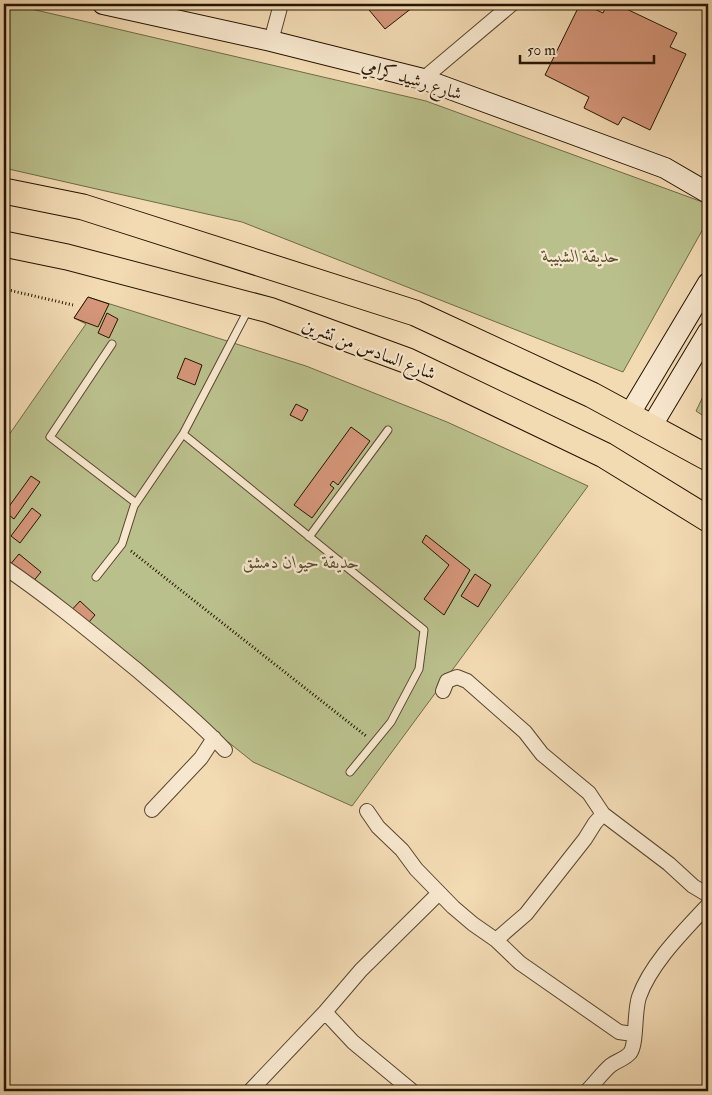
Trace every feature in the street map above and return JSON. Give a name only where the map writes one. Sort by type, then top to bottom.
[{"type":"highway","points":[[4,191],[83,208],[415,313],[592,395],[708,458]]},
{"type":"highway","name":"شارع السادس من تشرين","points":[[4,244],[68,257],[269,310],[408,361],[604,455],[708,520]]},
{"type":"main road","name":"شارع رشيد كرامي","points":[[103,4],[271,41],[423,79],[665,168],[708,193]]},
{"type":"main road","points":[[629,415],[708,283]]},
{"type":"main road","points":[[651,427],[708,332]]},
{"type":"street","points":[[271,41],[281,4]]},
{"type":"street","points":[[423,79],[512,4]]},
{"type":"street","points":[[4,567],[101,641],[168,696],[214,738],[224,750]]},
{"type":"street","points":[[443,691],[447,681],[458,677],[467,681],[525,732],[542,754],[589,793],[603,814],[708,895]]},
{"type":"street","points":[[152,810],[201,758],[214,738]]},
{"type":"street","points":[[367,811],[438,894],[473,924],[496,940],[520,963],[573,998],[619,1032],[633,1034]]},
{"type":"street","points":[[496,940],[526,914],[603,814]]},
{"type":"street","points":[[250,1091],[325,1012],[361,970],[438,894]]},
{"type":"street","points":[[587,1091],[611,1064],[629,1055],[634,1045],[633,1034],[638,999],[645,982],[659,961],[708,905]]},
{"type":"street","points":[[325,1012],[353,1042],[412,1091]]},
{"type":"lane","points":[[96,578],[122,544],[136,503],[183,434],[250,306]]},
{"type":"lane","points":[[112,344],[50,437],[136,503]]},
{"type":"lane","points":[[309,537],[388,430]]},
{"type":"lane","points":[[183,434],[424,630],[419,669],[391,722],[350,772]]},
{"type":"path","points":[[4,289],[73,305]]},
{"type":"path","points":[[122,544],[374,742]]},
{"type":"green space","name":"حديقة الشبيبة","points":[[4,4],[426,101],[708,204],[708,220],[623,372],[242,222],[4,168]]},
{"type":"green space","name":"حديقة حيوان دمشق","points":[[88,297],[306,366],[447,422],[588,486],[352,806],[253,762],[4,562],[4,442],[86,324],[74,318]]},
{"type":"green space","points":[[708,386],[708,419],[696,411]]},
{"type":"building","points":[[364,4],[417,4],[385,29]]},
{"type":"building","points":[[580,4],[603,13],[607,4],[616,4],[677,33],[670,47],[686,54],[650,130],[623,117],[618,125],[584,108],[589,97],[545,75]]},
{"type":"building","points":[[88,297],[109,304],[98,327],[74,318]]},
{"type":"building","points":[[107,313],[118,319],[109,338],[98,333]]},
{"type":"building","points":[[185,358],[202,365],[195,385],[177,378]]},
{"type":"building","points":[[296,404],[308,410],[302,421],[290,415]]},
{"type":"building","points":[[351,427],[370,441],[338,485],[333,481],[330,485],[334,488],[312,518],[294,505]]},
{"type":"building","points":[[31,476],[40,482],[14,519],[5,512]]},
{"type":"building","points":[[32,508],[41,515],[20,543],[11,536]]},
{"type":"building","points":[[426,535],[470,570],[444,615],[424,599],[449,565],[422,542]]},
{"type":"building","points":[[19,554],[41,572],[31,584],[9,566]]},
{"type":"building","points":[[475,574],[491,585],[478,607],[461,596]]},
{"type":"building","points":[[80,601],[95,615],[84,628],[68,614]]}]
